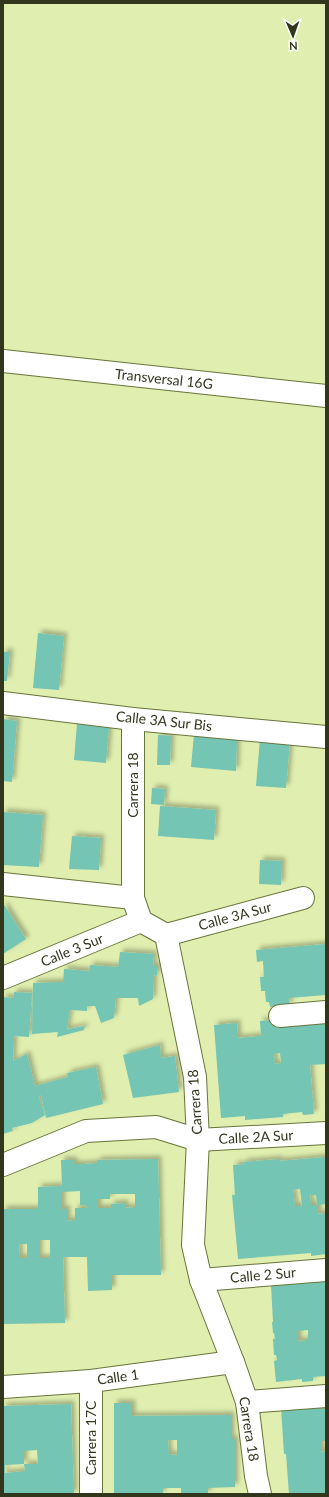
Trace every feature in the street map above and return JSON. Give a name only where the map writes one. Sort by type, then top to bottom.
[{"type":"street","name":"Transversal 16G","points":[[3,361],[326,396]]},
{"type":"street","name":"Calle 3A Sur Bis","points":[[3,703],[133,719],[326,737]]},
{"type":"street","name":"Carrera 18","points":[[133,719],[133,898],[141,921]]},
{"type":"street","points":[[3,884],[133,898]]},
{"type":"street","name":"Calle 3A Sur","points":[[166,935],[303,898]]},
{"type":"street","points":[[141,921],[166,935]]},
{"type":"street","name":"Calle 3 Sur","points":[[3,978],[141,921]]},
{"type":"street","name":"Carrera 18","points":[[166,935],[194,1077],[198,1140],[193,1245],[201,1280],[247,1402],[256,1476],[260,1494]]},
{"type":"street","points":[[280,1016],[326,1012]]},
{"type":"street","name":"Calle 2A Sur","points":[[3,1165],[86,1131],[156,1127],[198,1140],[326,1133]]},
{"type":"street","name":"Calle 2 Sur","points":[[201,1280],[326,1270]]},
{"type":"street","name":"Calle 1","points":[[3,1387],[91,1381],[233,1362]]},
{"type":"street","name":"Carrera 17C","points":[[91,1381],[92,1494]]},
{"type":"street","points":[[247,1402],[326,1396]]},
{"type":"building","points":[[38,633],[64,636],[59,690],[33,688]]},
{"type":"building","points":[[3,652],[10,652],[7,681],[3,681]]},
{"type":"building","points":[[3,719],[17,721],[12,782],[3,781]]},
{"type":"building","points":[[77,724],[109,727],[106,763],[74,760]]},
{"type":"building","points":[[194,734],[237,737],[236,771],[191,767]]},
{"type":"building","points":[[158,735],[171,736],[170,765],[157,765]]},
{"type":"building","points":[[260,739],[290,741],[286,788],[256,786]]},
{"type":"building","points":[[152,788],[165,789],[164,805],[151,804]]},
{"type":"building","points":[[160,806],[216,810],[214,840],[158,836]]},
{"type":"building","points":[[3,812],[43,815],[39,867],[3,865]]},
{"type":"building","points":[[72,836],[101,838],[99,870],[69,869]]},
{"type":"building","points":[[260,860],[282,861],[281,885],[259,884]]},
{"type":"building","points":[[3,903],[26,939],[3,954]]},
{"type":"building","points":[[326,944],[326,995],[289,998],[290,1005],[270,1007],[269,1002],[266,1002],[265,991],[261,991],[260,977],[264,977],[263,961],[257,962],[256,950]]},
{"type":"building","points":[[120,952],[154,954],[153,966],[158,966],[157,976],[154,975],[153,999],[139,1006],[138,998],[116,998],[114,1018],[101,1023],[95,1006],[87,1006],[87,1011],[70,1010],[67,1029],[85,1026],[84,1030],[57,1037],[58,1032],[32,1034],[33,983],[63,982],[64,969],[90,971],[90,965],[118,967]]},
{"type":"building","points":[[14,992],[32,993],[29,1037],[14,1036],[13,1061],[27,1054],[35,1086],[68,1077],[67,1073],[96,1067],[103,1104],[46,1118],[41,1095],[39,1097],[45,1115],[32,1123],[12,1128],[13,1131],[3,1134],[3,997],[13,998]]},
{"type":"building","points":[[326,1016],[326,1064],[310,1065],[314,1114],[303,1115],[302,1112],[283,1114],[283,1117],[245,1120],[245,1116],[221,1118],[214,1025],[237,1023],[238,1038],[261,1036],[260,1021]],"holes":[[[280,1053],[281,1063],[275,1064],[274,1054]]]},
{"type":"building","points":[[160,1045],[161,1058],[175,1056],[179,1092],[133,1098],[123,1055]]},
{"type":"building","points":[[326,1157],[326,1204],[318,1205],[318,1214],[326,1213],[326,1254],[311,1256],[311,1253],[238,1259],[232,1195],[235,1195],[233,1165],[244,1164],[243,1162],[279,1159],[279,1161]],"holes":[[[293,1189],[300,1189],[302,1206],[295,1206]],[[310,1195],[316,1195],[317,1205],[311,1205]]]},
{"type":"building","points":[[158,1159],[161,1275],[112,1275],[112,1290],[88,1291],[87,1257],[63,1257],[65,1323],[3,1324],[3,1209],[38,1209],[38,1187],[62,1186],[61,1160],[74,1160],[74,1164],[85,1164],[97,1163],[97,1160]],"holes":[[[80,1191],[80,1205],[86,1205],[87,1208],[75,1208],[75,1220],[67,1221],[67,1209],[62,1209],[62,1192]],[[110,1194],[135,1194],[135,1207],[125,1208],[125,1203],[111,1204],[111,1208],[98,1208],[98,1199],[110,1199]],[[39,1240],[50,1240],[50,1258],[39,1258]],[[19,1244],[27,1244],[27,1258],[20,1258]]]},
{"type":"building","points":[[326,1281],[326,1376],[313,1377],[313,1381],[302,1382],[302,1379],[276,1382],[274,1361],[277,1360],[276,1355],[274,1355],[273,1339],[275,1339],[272,1322],[271,1285]],"holes":[[[308,1330],[308,1340],[298,1341],[298,1331]]]},
{"type":"building","points":[[114,1403],[132,1403],[132,1416],[231,1415],[231,1439],[235,1439],[235,1487],[208,1488],[208,1494],[181,1494],[181,1488],[163,1488],[163,1494],[114,1494]],"holes":[[[168,1440],[177,1440],[177,1455],[169,1454]]]},
{"type":"building","points":[[71,1404],[74,1494],[3,1494],[3,1406]],"holes":[[[37,1450],[38,1464],[24,1464],[24,1451]],[[24,1464],[25,1471],[5,1473],[5,1465]]]},
{"type":"building","points":[[318,1405],[319,1409],[326,1409],[326,1441],[321,1441],[321,1452],[326,1451],[326,1494],[289,1494],[286,1454],[284,1454],[281,1408]]}]
